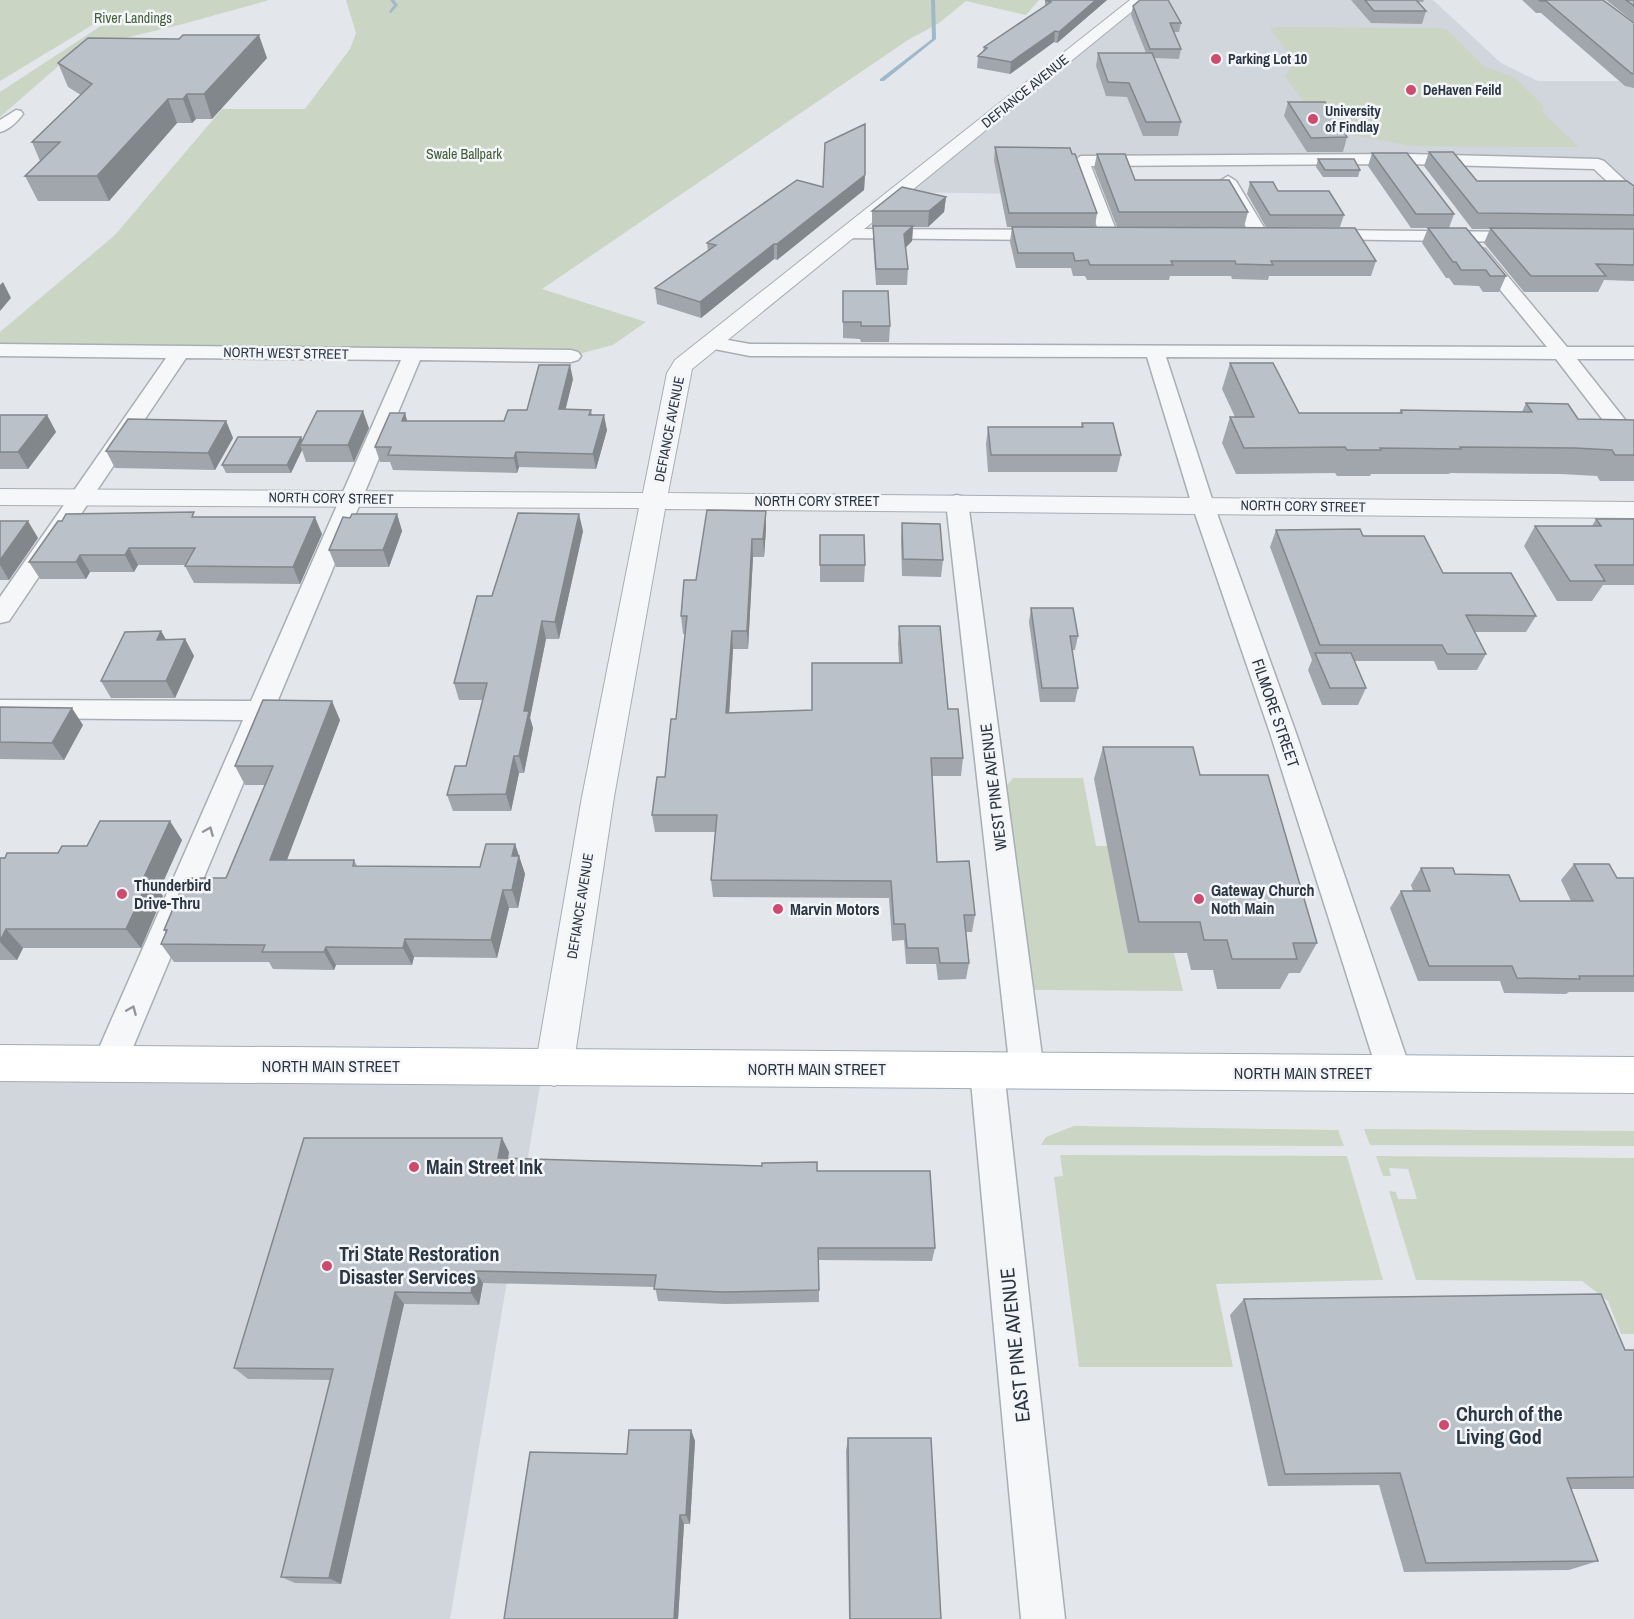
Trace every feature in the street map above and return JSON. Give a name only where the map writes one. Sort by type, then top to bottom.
[{"type":"main road","name":"NORTH MAIN STREET","points":[[0,1063],[1634,1075]]},
{"type":"street","name":"DEFIANCE AVENUE","points":[[555,1068],[600,785],[678,373],[683,365],[1139,0]]},
{"type":"street","points":[[0,128],[16,114]]},
{"type":"street","points":[[1407,159],[1419,176]]},
{"type":"street","points":[[1086,235],[1117,235],[1081,161],[1407,159],[1598,164],[1634,198]]},
{"type":"street","points":[[1216,160],[1265,234],[1236,234]]},
{"type":"street","points":[[1452,218],[1634,445]]},
{"type":"street","points":[[848,234],[1064,235]]},
{"type":"street","points":[[1305,235],[1544,237]]},
{"type":"street","points":[[711,343],[750,350],[1634,353]]},
{"type":"street","name":"NORTH WEST STREET","points":[[0,350],[571,356]]},
{"type":"street","points":[[0,615],[180,352]]},
{"type":"street","name":"FILMORE STREET","points":[[1155,352],[1203,505],[1287,744],[1395,1074]]},
{"type":"street","points":[[109,1064],[413,354]]},
{"type":"street","name":"NORTH CORY STREET","points":[[0,497],[957,502],[1634,510]]},
{"type":"street","name":"WEST PINE AVENUE","points":[[957,502],[1026,1071]]},
{"type":"street","points":[[0,709],[261,711]]},
{"type":"street","name":"EAST PINE AVENUE","points":[[987,1071],[1043,1619]]},
{"type":"shaded area","name":"University of Findlay","points":[[1139,0],[1433,0],[1501,63],[1538,81],[1634,81],[1634,193],[1598,164],[1076,156],[1085,195],[901,192]]},
{"type":"shaded area","points":[[0,1063],[543,1068],[450,1619],[0,1619]]},
{"type":"green space","name":"River Landings","points":[[0,0],[269,0],[83,48],[71,55],[0,117],[0,92],[113,18],[104,18],[0,81]]},
{"type":"green space","name":"Swale Ballpark","points":[[346,0],[1039,0],[1026,15],[966,1],[939,23],[908,40],[542,289],[646,322],[613,345],[571,356],[0,350],[0,332],[115,235],[222,109],[305,109],[350,49],[356,33]]},
{"type":"green space","name":"DeHaven Feild","points":[[1278,27],[1443,28],[1448,30],[1484,66],[1515,78],[1544,106],[1542,112],[1579,147],[1412,146],[1344,134],[1326,112],[1303,101],[1285,77],[1294,61],[1270,29]]},
{"type":"green space","points":[[1013,778],[1083,778],[1096,846],[1108,846],[1128,952],[1174,953],[1183,991],[1030,990],[1005,788]]},
{"type":"green space","points":[[1074,1126],[1338,1130],[1344,1146],[1041,1145],[1046,1137]]},
{"type":"green space","points":[[1364,1129],[1634,1131],[1634,1146],[1370,1145]]},
{"type":"green space","points":[[1060,1155],[1347,1156],[1383,1280],[1216,1284],[1233,1367],[1079,1367],[1054,1177],[1063,1176]]},
{"type":"green space","points":[[1376,1156],[1634,1158],[1634,1334],[1621,1334],[1608,1301],[1582,1281],[1416,1280],[1389,1191],[1396,1192],[1398,1199],[1417,1199],[1408,1169],[1389,1168],[1391,1176],[1383,1176]]},
{"type":"building","points":[[1045,0],[1096,0],[1059,32],[1055,31],[1011,62],[978,56],[987,48],[984,47],[1051,2]]},
{"type":"building","points":[[1140,0],[1168,0],[1181,23],[1170,23],[1181,49],[1150,49],[1133,6]]},
{"type":"building","points":[[1365,0],[1416,0],[1426,11],[1374,11]]},
{"type":"building","points":[[1539,0],[1603,0],[1634,23],[1634,74],[1546,1]]},
{"type":"building","points":[[1626,0],[1634,0],[1634,6]]},
{"type":"building","points":[[183,35],[259,35],[204,94],[187,94],[183,99],[168,99],[97,176],[25,176],[60,142],[32,142],[92,84],[58,63],[88,38],[179,39]]},
{"type":"building","points":[[1098,53],[1152,53],[1181,122],[1146,122],[1129,83],[1108,82]]},
{"type":"building","points":[[1288,102],[1325,102],[1347,137],[1311,138]]},
{"type":"building","points":[[865,124],[865,175],[777,244],[774,244],[700,302],[655,288],[716,245],[707,243],[797,180],[823,187],[825,143]]},
{"type":"building","points":[[995,147],[1070,148],[1072,154],[1075,154],[1097,213],[1009,213]]},
{"type":"building","points":[[1429,152],[1453,152],[1477,181],[1627,181],[1634,186],[1634,215],[1478,213]]},
{"type":"building","points":[[1372,153],[1407,153],[1454,214],[1416,214]]},
{"type":"building","points":[[1097,154],[1125,154],[1135,180],[1229,180],[1248,212],[1119,212]]},
{"type":"building","points":[[1318,159],[1354,159],[1360,170],[1325,170]]},
{"type":"building","points":[[1250,182],[1273,182],[1278,191],[1329,191],[1344,215],[1270,215]]},
{"type":"building","points":[[902,187],[946,197],[929,211],[872,211]]},
{"type":"building","points":[[873,226],[913,226],[904,234],[908,269],[876,269]]},
{"type":"building","points":[[1012,227],[1355,228],[1376,261],[1271,261],[1273,265],[1236,264],[1235,261],[1171,261],[1173,265],[1090,265],[1088,260],[1075,261],[1073,253],[1018,253]]},
{"type":"building","points":[[1428,228],[1466,228],[1506,276],[1490,276],[1486,270],[1461,270]]},
{"type":"building","points":[[1490,228],[1634,229],[1634,265],[1596,264],[1606,276],[1531,276]]},
{"type":"building","points":[[843,291],[888,291],[890,326],[861,326],[861,322],[843,322]]},
{"type":"building","points":[[1230,363],[1273,363],[1299,413],[1402,413],[1401,410],[1532,412],[1526,403],[1568,404],[1578,419],[1634,420],[1634,455],[1615,455],[1612,450],[1575,448],[1460,447],[1461,449],[1347,450],[1345,447],[1244,448],[1230,417],[1254,417]]},
{"type":"building","points":[[539,365],[570,365],[559,409],[591,410],[589,415],[604,415],[593,454],[516,452],[514,458],[388,455],[391,447],[375,447],[390,413],[405,413],[402,421],[504,421],[508,410],[527,410]]},
{"type":"building","points":[[317,411],[363,411],[348,445],[300,445]]},
{"type":"building","points":[[0,415],[47,415],[18,452],[0,452]]},
{"type":"building","points":[[128,419],[226,421],[208,453],[106,451]]},
{"type":"building","points":[[1082,423],[1113,423],[1121,455],[991,455],[988,427],[1083,427]]},
{"type":"building","points":[[238,437],[301,437],[287,465],[222,465]]},
{"type":"building","points":[[707,510],[766,511],[763,539],[752,539],[747,631],[732,631],[726,713],[812,710],[812,663],[902,663],[899,626],[940,626],[948,709],[958,709],[963,758],[931,758],[937,862],[969,861],[975,915],[964,915],[969,963],[940,963],[938,948],[907,948],[905,924],[894,924],[891,881],[711,880],[717,815],[652,815],[657,777],[665,777],[671,719],[676,719],[687,616],[681,616],[684,580],[696,580]]},
{"type":"building","points":[[194,512],[192,517],[315,517],[293,567],[185,566],[195,548],[129,548],[125,555],[80,555],[76,562],[29,562],[58,521],[62,521],[66,514]]},
{"type":"building","points":[[518,513],[579,514],[555,622],[542,621],[524,711],[529,711],[519,756],[514,756],[506,794],[447,795],[455,766],[466,766],[487,683],[454,683],[477,596],[492,596]]},
{"type":"building","points":[[352,514],[397,514],[383,550],[329,550],[343,517],[350,518]]},
{"type":"building","points":[[1596,519],[1634,519],[1634,565],[1595,565],[1605,581],[1570,581],[1535,526],[1601,526]]},
{"type":"building","points":[[0,521],[28,521],[0,560]]},
{"type":"building","points":[[902,523],[940,524],[943,560],[903,559]]},
{"type":"building","points":[[1360,529],[1363,536],[1424,536],[1443,573],[1511,573],[1536,616],[1466,615],[1486,654],[1447,654],[1442,645],[1320,645],[1276,530]]},
{"type":"building","points":[[820,535],[864,535],[865,565],[820,565]]},
{"type":"building","points":[[1031,608],[1073,608],[1078,636],[1070,636],[1078,688],[1042,688]]},
{"type":"building","points":[[161,631],[157,640],[185,639],[166,681],[101,681],[125,632]]},
{"type":"building","points":[[1315,653],[1351,653],[1366,688],[1330,688]]},
{"type":"building","points":[[263,700],[332,701],[270,860],[354,860],[353,866],[480,867],[486,844],[515,844],[512,856],[519,856],[512,890],[503,890],[491,940],[405,939],[403,948],[326,947],[324,952],[262,952],[265,945],[161,944],[167,930],[164,930],[186,878],[226,878],[273,766],[235,766]]},
{"type":"building","points":[[0,707],[72,708],[52,743],[0,742]]},
{"type":"building","name":"Gateway Church Noth Main","points":[[1103,747],[1193,747],[1200,775],[1268,775],[1317,943],[1293,943],[1297,959],[1232,959],[1227,940],[1204,940],[1200,922],[1139,922]]},
{"type":"building","points":[[100,821],[170,821],[144,877],[150,877],[126,929],[6,929],[0,941],[0,858],[5,858],[7,853],[58,853],[62,846],[87,846]]},
{"type":"building","points":[[1574,864],[1609,864],[1617,878],[1634,878],[1634,976],[1579,976],[1580,979],[1517,978],[1512,966],[1429,966],[1401,891],[1430,891],[1421,868],[1453,868],[1455,874],[1509,875],[1520,901],[1593,901]]},
{"type":"building","points":[[304,1138],[502,1138],[498,1158],[762,1166],[762,1163],[817,1162],[817,1171],[930,1171],[935,1248],[818,1248],[819,1290],[723,1292],[654,1289],[656,1275],[475,1271],[471,1293],[395,1292],[329,1578],[281,1577],[333,1369],[234,1368]]},
{"type":"building","name":"Church of the Living God","points":[[1601,1294],[1625,1350],[1634,1350],[1634,1477],[1567,1478],[1598,1561],[1426,1563],[1400,1473],[1285,1474],[1244,1299]]},
{"type":"building","points":[[629,1430],[691,1430],[686,1515],[680,1515],[674,1619],[504,1619],[530,1452],[627,1454]]},
{"type":"building","points":[[848,1438],[931,1438],[941,1619],[850,1619]]},
{"type":"waterway","points":[[391,12],[396,5],[392,0]]},
{"type":"waterway","points":[[882,80],[934,39],[933,0]]},
{"type":"place","name":"Parking Lot 10","points":[[1216,59]]},
{"type":"place","name":"DeHaven Feild","points":[[1411,90]]},
{"type":"place","name":"University of Findlay","points":[[1313,119]]},
{"type":"place","name":"Thunderbird Drive-Thru","points":[[122,894]]},
{"type":"place","name":"Gateway Church Noth Main","points":[[1199,899]]},
{"type":"place","name":"Marvin Motors","points":[[778,909]]},
{"type":"place","name":"Main Street Ink","points":[[414,1167]]},
{"type":"place","name":"Tri State Restoration Disaster Services","points":[[327,1266]]},
{"type":"place","name":"Church of the Living God","points":[[1444,1425]]}]
